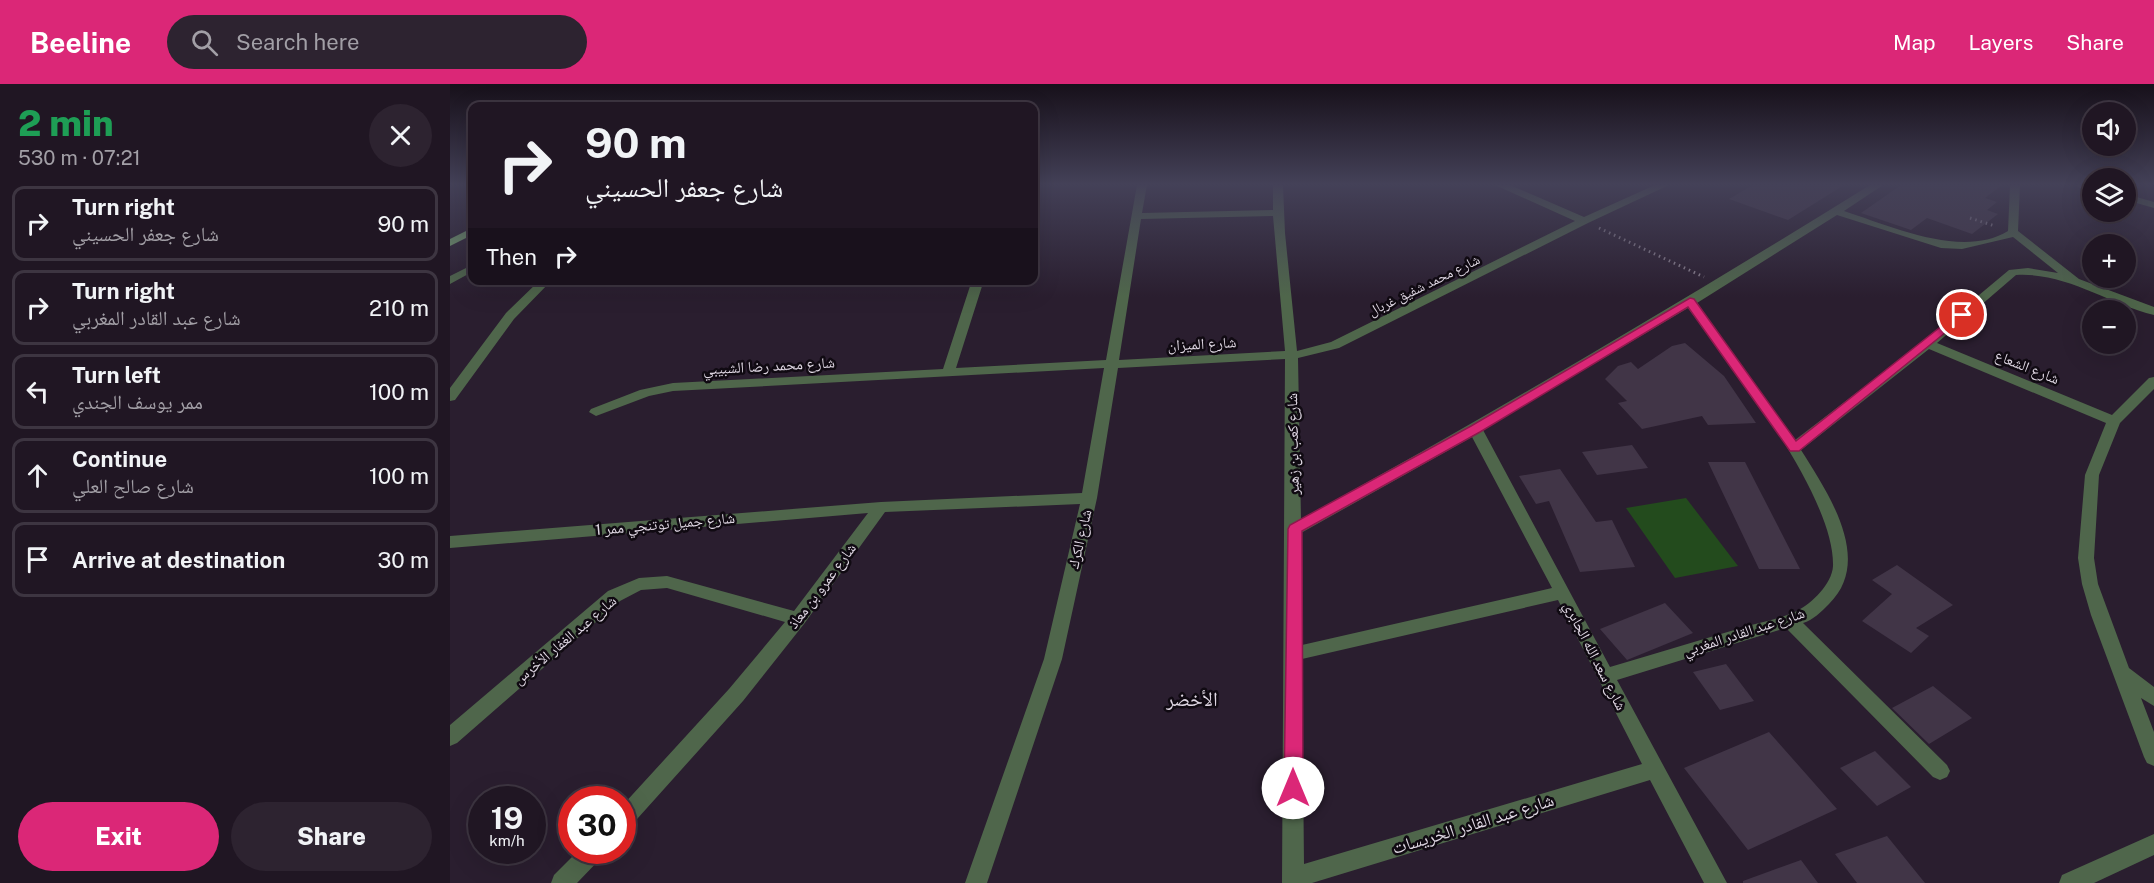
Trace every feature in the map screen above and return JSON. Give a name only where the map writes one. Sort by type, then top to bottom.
[{"type":"main road","points":[[450,243],[468,233]]},
{"type":"street","name":"شارع الكرك","points":[[976,883],[1053,659],[1089,498],[1137,222]]},
{"type":"street","name":"شارع كعب بن زهير","points":[[1278,222],[1292,356],[1295,529],[1293,880]]},
{"type":"street","name":"شارع محمد شفيق غربال","points":[[1292,356],[1335,345],[1583,222]]},
{"type":"street","points":[[1295,529],[1476,429],[1820,222]]},
{"type":"street","points":[[1868,222],[1941,246],[1962,246],[2005,237],[2013,232]]},
{"type":"street","points":[[2013,222],[2013,232]]},
{"type":"street","points":[[2013,232],[2078,283]]},
{"type":"street","points":[[450,281],[468,270]]},
{"type":"street","points":[[1795,448],[1928,344],[2013,272],[2036,272],[2078,283],[2154,311]]},
{"type":"street","points":[[450,397],[496,333],[542,285]]},
{"type":"street","points":[[948,374],[976,285]]},
{"type":"street","name":"شارع عبد القادر المغربي","points":[[1605,676],[1803,616],[1823,601],[1836,587],[1842,567],[1841,547],[1830,517],[1795,448],[1690,302]]},
{"type":"street","name":"شارع الشعاع","points":[[1928,344],[2114,421]]},
{"type":"street","name":"شارع الميزان","points":[[1113,364],[1292,356]]},
{"type":"street","name":"شارع محمد رضا الشبيبي","points":[[596,412],[645,393],[674,387],[1113,364]]},
{"type":"street","points":[[2154,381],[2114,421],[2092,475],[2086,558],[2090,584],[2154,757]]},
{"type":"street","name":"شارع سعد الله الجابري","points":[[1476,429],[1563,592],[1653,770],[1716,883]]},
{"type":"street","points":[[881,507],[1089,498]]},
{"type":"street","name":"شارع جميل توتنجي ممر 1","points":[[450,542],[881,507]]},
{"type":"street","name":"شارع عمرو بن معاذ","points":[[636,805],[736,695],[798,619],[881,507]]},
{"type":"street","name":"شارع عبد الغفار الأخرس","points":[[450,737],[614,596],[639,584],[667,582],[798,619]]},
{"type":"street","points":[[1294,654],[1563,592]]},
{"type":"street","points":[[1789,620],[1940,771]]},
{"type":"street","points":[[2121,671],[2154,698]]},
{"type":"street","name":"شارع عبد القادر الخريسات","points":[[1293,880],[1653,770]]},
{"type":"street","points":[[2070,883],[2154,844]]},
{"type":"street","points":[[562,883],[580,864]]},
{"type":"path","points":[[1585,222],[1718,284]]},
{"type":"path","points":[[1983,222],[2013,232]]},
{"type":"green space","points":[[1686,498],[1738,566],[1675,578],[1626,508]]},
{"type":"building","points":[[1888,222],[1921,222],[1911,230]]},
{"type":"building","points":[[1939,222],[1987,222],[1972,234]]},
{"type":"building","points":[[1685,343],[1724,376],[1756,423],[1708,425],[1702,416],[1642,429],[1618,403],[1627,401],[1605,379],[1618,366],[1631,362],[1638,369],[1672,346]]},
{"type":"building","points":[[1632,445],[1648,468],[1597,475],[1582,452]]},
{"type":"building","points":[[1708,462],[1745,462],[1800,569],[1759,569]]},
{"type":"building","points":[[1560,469],[1596,522],[1612,520],[1635,567],[1580,572],[1549,501],[1536,504],[1519,476]]},
{"type":"building","points":[[1897,565],[1953,605],[1916,628],[1929,636],[1911,653],[1862,621],[1892,594],[1872,580]]},
{"type":"building","points":[[1665,603],[1693,633],[1627,660],[1600,629]]},
{"type":"building","points":[[1726,664],[1754,701],[1720,710],[1693,672]]},
{"type":"building","points":[[1933,686],[1972,718],[1929,744],[1892,708]]},
{"type":"building","points":[[1769,732],[1837,809],[1748,850],[1684,768]]},
{"type":"building","points":[[1875,751],[1911,787],[1877,806],[1840,768]]},
{"type":"building","points":[[1887,836],[1925,883],[1857,883],[1835,854]]},
{"type":"building","points":[[1801,860],[1818,883],[1743,883],[1743,881]]},
{"type":"district","name":"الأخضر","points":[[1192,699]]},
{"type":"route","points":[[1293,788],[1295,529],[1476,429],[1622,340],[1690,302],[1795,448],[1962,315]]}]
